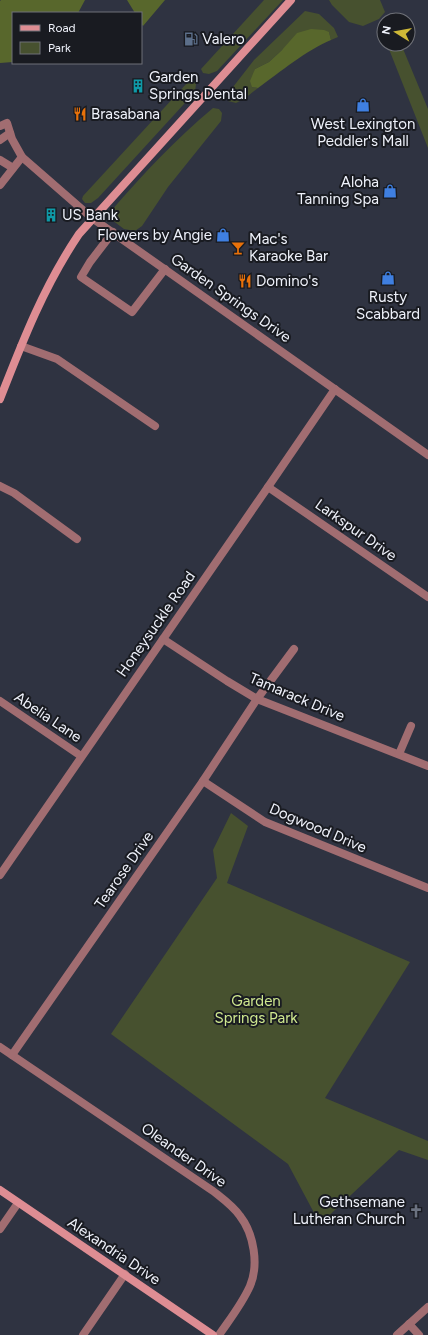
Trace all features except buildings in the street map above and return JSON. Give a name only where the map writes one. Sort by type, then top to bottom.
[{"type":"main road","points":[[0,399],[21,346],[51,280],[79,234],[291,0]]},
{"type":"main road","name":"Alexandria Drive","points":[[0,1190],[213,1335]]},
{"type":"street","points":[[0,126],[7,123],[10,133],[22,157],[0,185]]},
{"type":"street","points":[[0,140],[10,133]]},
{"type":"street","name":"Garden Springs Drive","points":[[22,157],[92,218],[428,455]]},
{"type":"street","points":[[0,160],[13,168]]},
{"type":"street","points":[[112,232],[81,277],[132,312],[165,269]]},
{"type":"street","points":[[21,346],[57,358],[155,426]]},
{"type":"street","name":"Honeysuckle Road","points":[[0,875],[335,389]]},
{"type":"street","points":[[0,486],[14,493],[77,539]]},
{"type":"street","name":"Larkspur Drive","points":[[268,487],[428,597]]},
{"type":"street","name":"Tamarack Drive","points":[[163,639],[257,699],[428,766]]},
{"type":"street","name":"Tearose Drive","points":[[12,1055],[203,781],[257,699],[294,649]]},
{"type":"street","name":"Abelia Lane","points":[[0,701],[81,756]]},
{"type":"street","points":[[399,754],[410,726]]},
{"type":"street","name":"Dogwood Drive","points":[[203,781],[265,822],[428,888]]},
{"type":"street","name":"Oleander Drive","points":[[0,1047],[213,1191],[230,1204],[240,1215],[251,1237],[254,1270],[251,1284],[243,1300],[219,1335]]},
{"type":"street","points":[[0,1229],[18,1203]]},
{"type":"street","points":[[83,1335],[125,1274]]},
{"type":"street","points":[[397,1335],[428,1307]]},
{"type":"street","points":[[409,1324],[419,1335]]},
{"type":"green space","points":[[85,0],[79,12],[12,12],[12,62],[0,63],[0,1]]},
{"type":"green space","points":[[127,0],[165,0],[143,26],[142,12],[134,12]]},
{"type":"green space","points":[[264,0],[283,0],[217,71],[209,74],[203,73],[201,69]]},
{"type":"green space","points":[[329,0],[380,0],[385,12],[376,12],[376,20],[363,26],[349,22]]},
{"type":"green space","points":[[305,11],[319,14],[334,28],[338,37],[331,40],[329,32],[282,50],[269,62],[255,69],[252,87],[258,88],[244,99],[236,103],[228,101],[226,96],[254,60]]},
{"type":"green space","points":[[311,29],[329,32],[331,40],[303,55],[258,88],[252,87],[250,81],[255,69],[269,62],[297,33]]},
{"type":"green space","points":[[390,52],[404,52],[428,109],[428,148]]},
{"type":"green space","points":[[194,81],[196,84],[195,92],[98,198],[91,203],[85,203],[82,199],[83,196],[188,82]]},
{"type":"green space","points":[[213,108],[219,109],[222,113],[221,121],[168,187],[142,226],[135,231],[124,229],[112,220],[111,211],[135,184],[173,144]]},
{"type":"green space","name":"Garden Springs Park","points":[[231,813],[248,826],[227,883],[410,962],[325,1098],[428,1141],[428,1160],[399,1150],[320,1224],[288,1164],[111,1034],[217,878],[213,850]]},
{"type":"place","name":"Valero","points":[[191,39]]},
{"type":"place","name":"Garden Springs Dental","points":[[138,86]]},
{"type":"place","name":"West Lexington Peddler's Mall","points":[[363,105]]},
{"type":"place","name":"Brasabana","points":[[80,114]]},
{"type":"place","name":"Aloha Tanning Spa","points":[[390,191]]},
{"type":"place","name":"US Bank","points":[[51,215]]},
{"type":"place","name":"Flowers by Angie","points":[[223,235]]},
{"type":"place","name":"Mac's Karaoke Bar","points":[[238,248]]},
{"type":"place","name":"Rusty Scabbard","points":[[388,278]]},
{"type":"place","name":"Domino's","points":[[245,281]]},
{"type":"place","name":"Gethsemane Lutheran Church","points":[[416,1211]]}]
